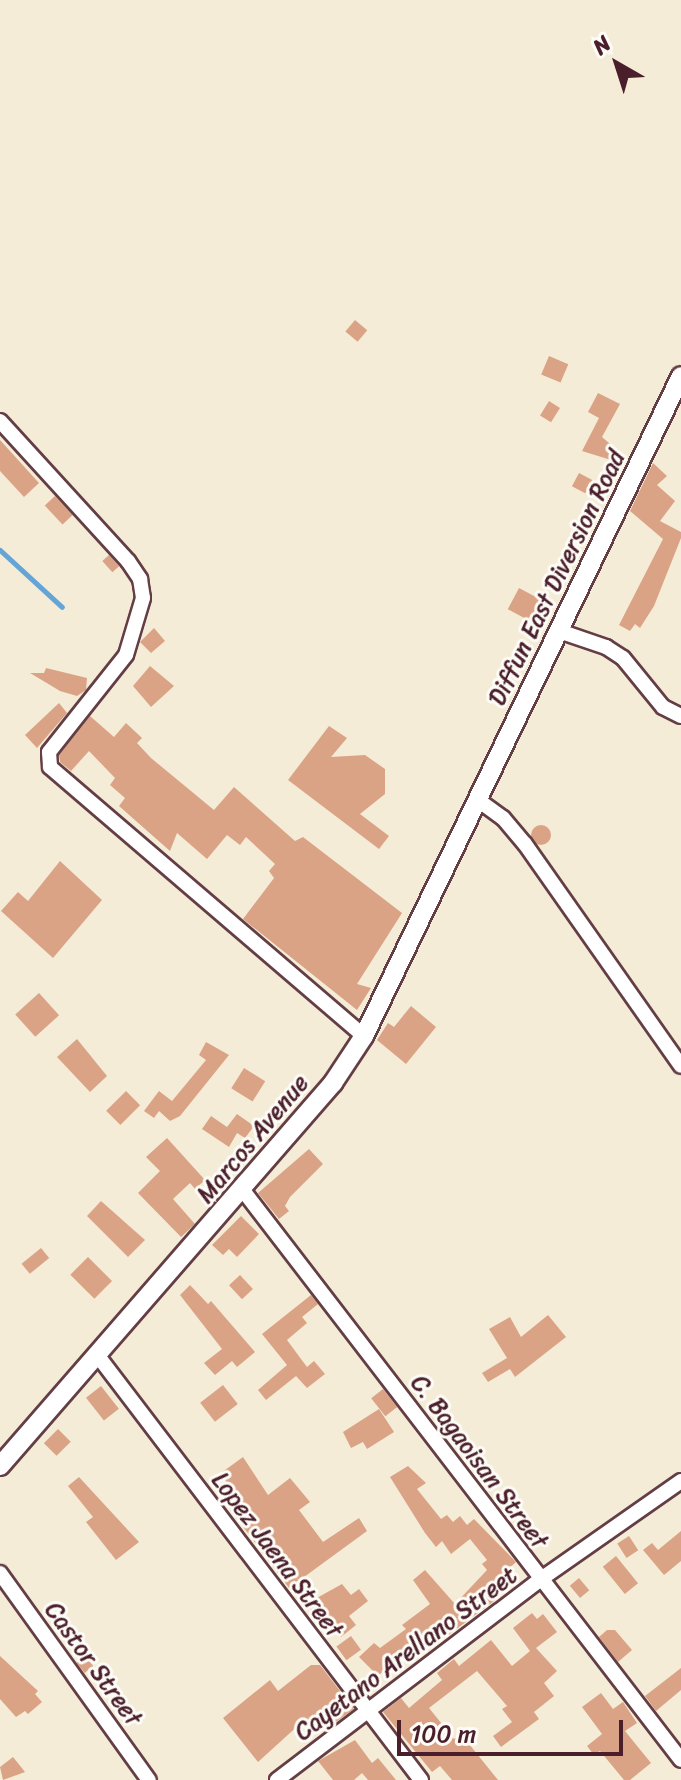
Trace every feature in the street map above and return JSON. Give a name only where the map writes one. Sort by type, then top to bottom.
[{"type":"main road","name":"Diffun East Diversion Road","points":[[478,800],[681,376]]},
{"type":"main road","name":"Marcos Avenue","points":[[0,1466],[333,1083],[364,1036],[478,800]]},
{"type":"street","points":[[0,421],[128,561],[140,579],[143,598],[126,655],[49,752],[50,767],[364,1036]]},
{"type":"street","points":[[559,631],[606,647],[623,658],[663,707],[681,716]]},
{"type":"street","points":[[478,800],[503,818],[525,844],[681,1066]]},
{"type":"street","name":"C. Bagaoisan Street","points":[[242,1189],[681,1760]]},
{"type":"street","name":"Lopez Jaena Street","points":[[98,1356],[421,1780]]},
{"type":"street","name":"Cayetano Arellano Street","points":[[277,1780],[370,1713],[541,1579],[681,1481]]},
{"type":"street","name":"Castor Street","points":[[0,1573],[149,1780]]},
{"type":"building","points":[[355,320],[367,330],[358,342],[345,331]]},
{"type":"building","points":[[549,356],[568,364],[561,383],[541,374]]},
{"type":"building","points":[[598,393],[620,404],[602,437],[616,449],[611,460],[582,451],[599,418],[588,412]]},
{"type":"building","points":[[549,401],[560,408],[551,422],[540,415]]},
{"type":"building","points":[[0,440],[39,483],[24,497],[0,471]]},
{"type":"building","points":[[653,463],[667,476],[657,485],[675,501],[660,521],[681,532],[681,538],[654,606],[640,628],[635,624],[630,631],[619,625],[663,539],[630,511]]},
{"type":"building","points":[[579,473],[592,480],[585,493],[572,486]]},
{"type":"building","points":[[55,496],[73,515],[62,525],[45,506]]},
{"type":"building","points":[[109,555],[119,566],[112,572],[102,561]]},
{"type":"building","points":[[519,588],[542,600],[531,621],[508,609]]},
{"type":"building","points":[[154,628],[165,641],[151,653],[140,642]]},
{"type":"building","points":[[150,666],[174,686],[151,707],[133,686]]},
{"type":"building","points":[[46,668],[87,678],[86,690],[77,696],[60,691],[30,673],[44,673]]},
{"type":"building","points":[[59,703],[67,713],[37,748],[25,735]]},
{"type":"building","points":[[90,716],[114,737],[126,723],[142,738],[137,743],[151,758],[214,810],[234,787],[295,841],[303,837],[402,913],[357,984],[371,988],[357,1010],[243,919],[274,878],[269,871],[275,864],[246,837],[240,845],[227,835],[207,859],[177,833],[170,851],[119,806],[125,798],[110,785],[115,778],[89,751],[71,771],[60,762],[59,755]]},
{"type":"building","points":[[329,726],[347,738],[331,757],[365,755],[385,769],[385,794],[360,814],[389,836],[379,849],[288,780]]},
{"type":"building","points":[[537,825],[545,825],[551,835],[545,845],[537,845],[531,839],[531,831]]},
{"type":"building","points":[[60,861],[102,900],[53,958],[1,911],[18,892],[28,901]]},
{"type":"building","points":[[39,993],[59,1015],[35,1037],[15,1014]]},
{"type":"building","points":[[411,1006],[436,1027],[406,1064],[377,1040],[388,1023],[394,1027]]},
{"type":"building","points":[[77,1039],[107,1076],[90,1092],[57,1057]]},
{"type":"building","points":[[206,1042],[229,1055],[180,1116],[170,1121],[159,1111],[154,1118],[144,1111],[159,1091],[172,1101],[206,1060],[199,1055]]},
{"type":"building","points":[[244,1068],[265,1081],[252,1102],[231,1088]]},
{"type":"building","points":[[126,1091],[140,1105],[120,1125],[106,1111]]},
{"type":"building","points":[[237,1114],[254,1126],[245,1138],[237,1133],[229,1147],[202,1129],[211,1116],[227,1127]]},
{"type":"building","points":[[167,1138],[205,1180],[195,1189],[190,1183],[173,1199],[195,1224],[181,1237],[138,1193],[160,1171],[146,1157]]},
{"type":"building","points":[[309,1149],[323,1164],[290,1197],[285,1206],[289,1211],[279,1219],[258,1193]]},
{"type":"building","points":[[101,1201],[145,1240],[128,1257],[87,1216]]},
{"type":"building","points":[[241,1216],[259,1234],[237,1257],[229,1249],[223,1255],[212,1245]]},
{"type":"building","points":[[41,1248],[49,1258],[30,1274],[22,1264]]},
{"type":"building","points":[[88,1257],[112,1281],[94,1299],[70,1275]]},
{"type":"building","points":[[240,1275],[253,1289],[242,1299],[229,1285]]},
{"type":"building","points":[[190,1285],[208,1304],[211,1301],[255,1352],[237,1367],[232,1361],[215,1375],[204,1363],[222,1349],[180,1295]]},
{"type":"building","points":[[311,1295],[318,1304],[302,1317],[307,1323],[287,1340],[307,1367],[314,1361],[325,1374],[307,1388],[296,1376],[266,1400],[258,1390],[287,1365],[262,1334]]},
{"type":"building","points":[[548,1315],[566,1337],[515,1377],[510,1369],[488,1382],[482,1373],[507,1358],[489,1329],[510,1317],[521,1337]]},
{"type":"building","points":[[223,1385],[238,1404],[215,1422],[200,1403]]},
{"type":"building","points":[[101,1386],[119,1409],[104,1421],[86,1398]]},
{"type":"building","points":[[383,1389],[397,1407],[385,1416],[371,1398]]},
{"type":"building","points":[[379,1409],[394,1432],[367,1449],[363,1442],[351,1448],[343,1432]]},
{"type":"building","points":[[58,1429],[71,1442],[57,1456],[44,1443]]},
{"type":"building","points":[[243,1457],[268,1495],[290,1478],[310,1502],[299,1510],[323,1542],[359,1518],[367,1531],[289,1588],[244,1528],[239,1519],[246,1514],[221,1473]]},
{"type":"building","points":[[408,1466],[426,1483],[417,1489],[441,1519],[447,1515],[453,1522],[460,1516],[467,1525],[474,1519],[516,1562],[489,1587],[498,1598],[447,1636],[443,1631],[408,1661],[402,1653],[378,1676],[359,1657],[374,1643],[380,1648],[406,1629],[402,1625],[430,1604],[413,1580],[425,1570],[455,1604],[487,1570],[482,1564],[487,1560],[470,1539],[451,1554],[442,1541],[436,1547],[425,1533],[390,1477]]},
{"type":"building","points":[[79,1477],[139,1542],[116,1560],[86,1522],[93,1517],[68,1486]]},
{"type":"building","points":[[681,1531],[681,1561],[664,1575],[643,1550],[652,1543],[658,1550]]},
{"type":"building","points":[[629,1536],[638,1550],[627,1558],[617,1544]]},
{"type":"building","points":[[616,1556],[638,1583],[625,1594],[603,1567]]},
{"type":"building","points":[[579,1578],[589,1590],[580,1598],[570,1586]]},
{"type":"building","points":[[342,1584],[351,1595],[359,1589],[368,1601],[349,1616],[356,1625],[341,1637],[323,1614],[318,1618],[306,1604]]},
{"type":"building","points":[[532,1613],[537,1619],[543,1614],[557,1632],[536,1648],[557,1671],[544,1683],[554,1696],[534,1712],[539,1719],[501,1747],[493,1736],[512,1722],[502,1709],[507,1706],[477,1671],[429,1708],[454,1739],[461,1734],[498,1780],[452,1780],[440,1766],[432,1772],[383,1712],[401,1698],[409,1708],[442,1680],[437,1673],[454,1659],[459,1666],[491,1640],[512,1666],[530,1651],[513,1628]]},
{"type":"building","points":[[607,1630],[615,1630],[632,1650],[618,1662],[599,1637]]},
{"type":"building","points":[[351,1636],[361,1650],[346,1660],[336,1647]]},
{"type":"building","points":[[0,1656],[38,1691],[35,1694],[42,1702],[28,1714],[25,1711],[16,1717],[0,1699]]},
{"type":"building","points":[[85,1656],[93,1666],[85,1673],[76,1663]]},
{"type":"building","points":[[311,1665],[320,1665],[354,1709],[333,1724],[325,1713],[304,1728],[301,1723],[258,1762],[223,1718],[270,1680],[278,1691]]},
{"type":"building","points":[[681,1668],[681,1690],[656,1711],[645,1696]]},
{"type":"building","points":[[601,1693],[613,1709],[623,1702],[637,1723],[625,1731],[651,1763],[630,1780],[624,1780],[600,1751],[594,1755],[587,1746],[602,1734],[582,1707]]},
{"type":"building","points":[[355,1740],[372,1763],[378,1758],[396,1780],[368,1780],[362,1773],[354,1780],[333,1780],[318,1761]]},
{"type":"building","points":[[13,1757],[25,1772],[3,1780],[0,1767]]},
{"type":"waterway","points":[[0,550],[62,607]]}]
